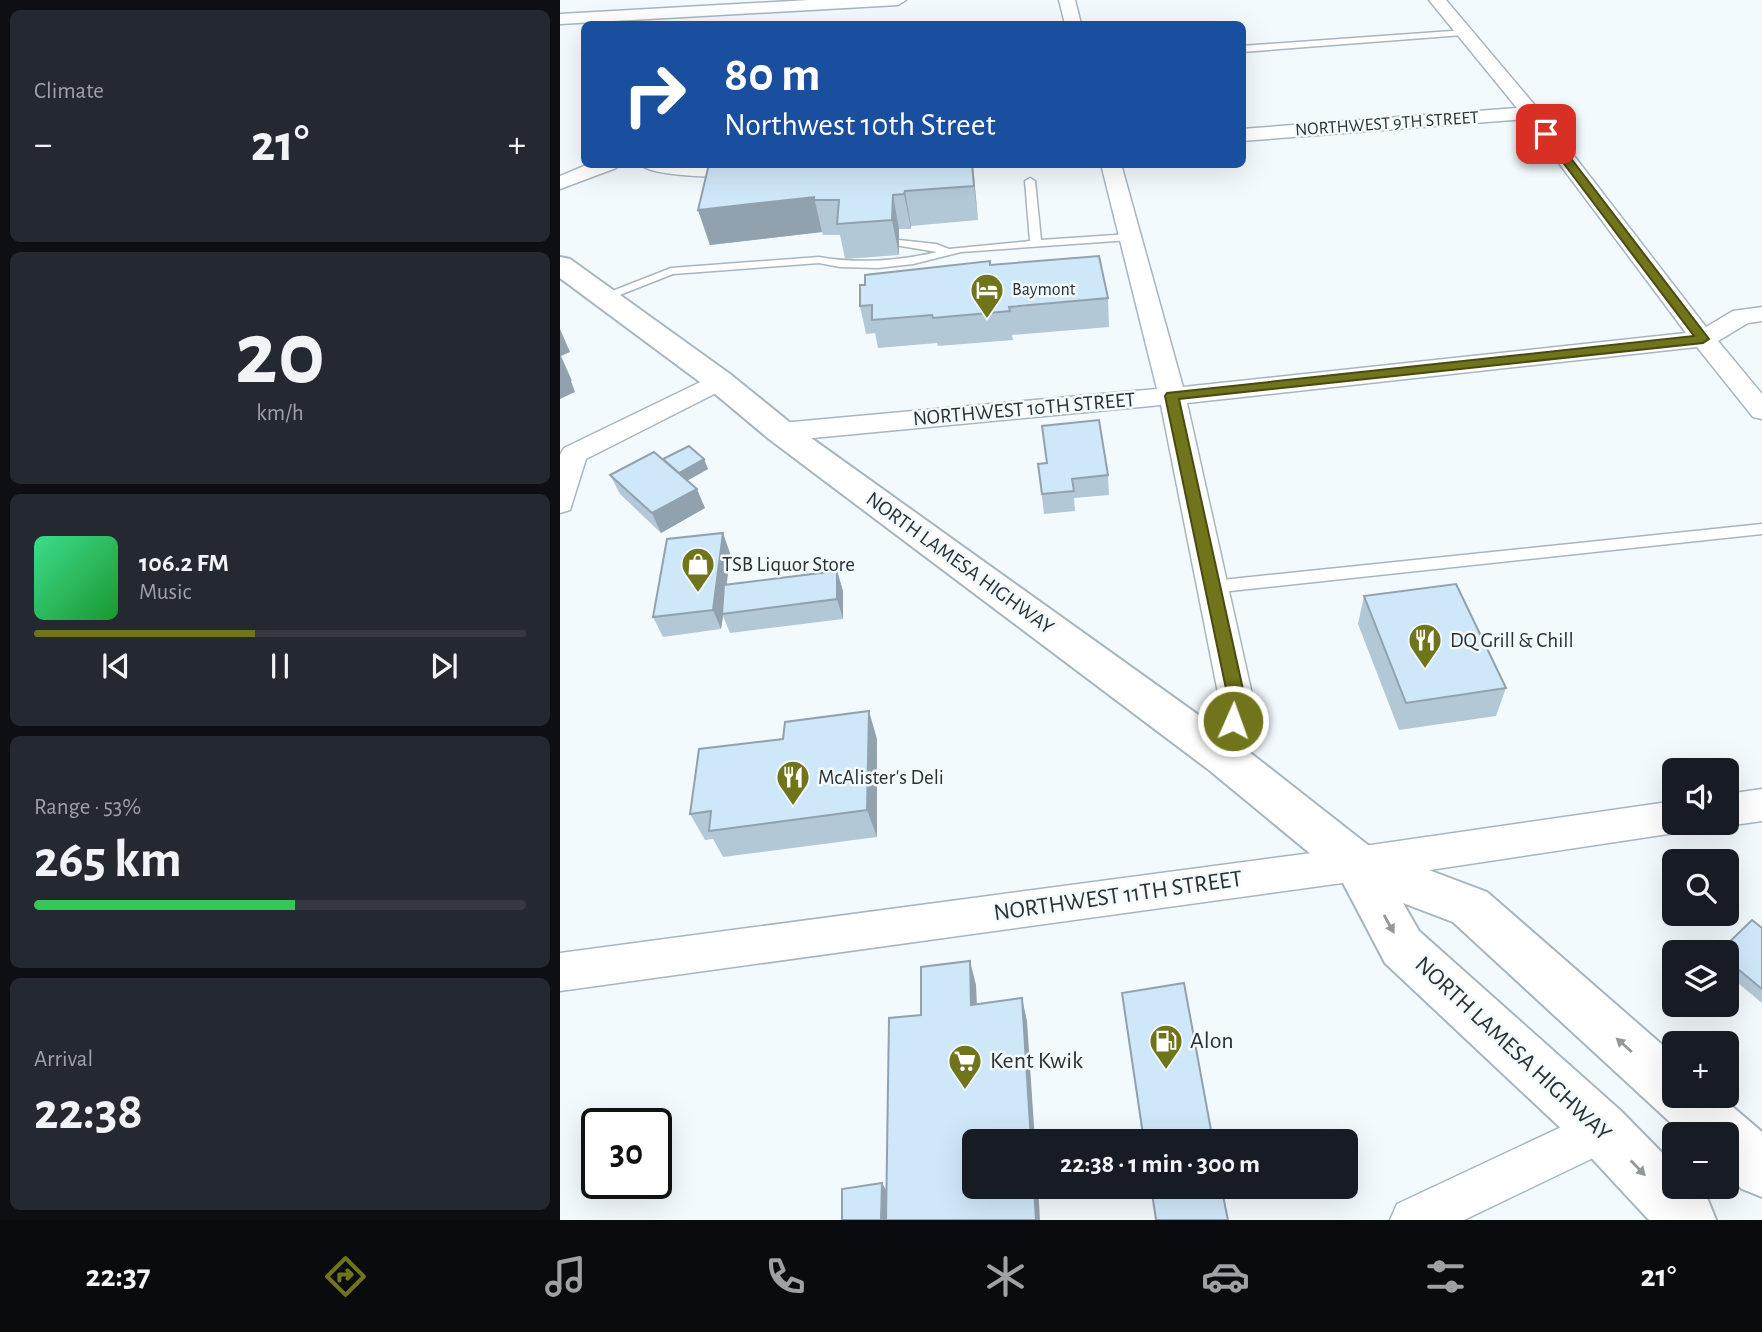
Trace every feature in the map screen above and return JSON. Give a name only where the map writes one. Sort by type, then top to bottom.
[{"type":"main road","name":"NORTH LAMESA HIGHWAY","points":[[560,265],[719,381],[781,432],[1224,757],[1357,864],[1470,907],[1662,1079]]},
{"type":"main road","name":"NORTH LAMESA HIGHWAY","points":[[1357,864],[1402,947],[1602,1130],[1688,1220]]},
{"type":"main road","points":[[1694,1108],[1709,1122]]},
{"type":"main road","points":[[1739,1149],[1762,1169]]},
{"type":"street","points":[[560,19],[898,0]]},
{"type":"street","points":[[1066,0],[1072,21]]},
{"type":"street","points":[[1437,0],[1531,113],[1703,339],[1762,411]]},
{"type":"street","name":"NORTHWEST 9TH STREET","points":[[1246,135],[1531,113]]},
{"type":"street","points":[[560,183],[599,168]]},
{"type":"street","points":[[679,168],[701,171],[766,170]]},
{"type":"street","points":[[1112,168],[1172,396],[1237,703],[1224,757]]},
{"type":"street","name":"NORTHWEST 10TH STREET","points":[[781,432],[1172,396],[1703,339],[1742,316],[1762,314]]},
{"type":"street","points":[[560,503],[567,455],[719,381]]},
{"type":"street","points":[[1739,808],[1762,805]]},
{"type":"street","name":"NORTHWEST 11TH STREET","points":[[560,972],[1357,864],[1662,819]]},
{"type":"street","points":[[1413,1220],[1602,1130]]},
{"type":"lane","points":[[1246,49],[1463,32]]},
{"type":"lane","points":[[1030,181],[1036,244]]},
{"type":"lane","points":[[603,297],[671,271],[819,260],[839,264],[878,265],[947,252],[1130,237]]},
{"type":"lane","points":[[899,243],[936,247],[947,252]]},
{"type":"lane","points":[[819,260],[837,251]]},
{"type":"lane","points":[[1212,587],[1762,529]]},
{"type":"building","points":[[708,168],[972,168],[974,186],[905,191],[904,194],[893,195],[892,220],[837,224],[839,200],[814,200],[814,197],[698,210]]},
{"type":"building","points":[[1099,256],[1108,298],[1009,307],[1010,311],[872,320],[872,305],[860,306],[860,285],[865,285],[865,275],[990,261],[990,265]]},
{"type":"building","points":[[1099,420],[1108,475],[1072,479],[1074,491],[1042,494],[1038,464],[1047,463],[1042,426]]},
{"type":"building","points":[[689,446],[704,459],[679,473],[663,459]]},
{"type":"building","points":[[654,452],[697,489],[652,513],[610,475]]},
{"type":"building","points":[[723,533],[713,610],[653,617],[667,539]]},
{"type":"building","points":[[837,571],[837,599],[722,614],[724,585]]},
{"type":"building","name":"DQ Grill & Chill","points":[[1456,584],[1506,688],[1406,703],[1364,596]]},
{"type":"building","name":"McAlister's Deli","points":[[869,711],[867,810],[709,831],[711,811],[690,814],[699,749],[783,739],[785,722]]},
{"type":"building","points":[[1752,920],[1762,928],[1762,989],[1739,970],[1739,940],[1731,940]]},
{"type":"building","name":"Kent Kwik","points":[[970,961],[971,1005],[1022,998],[1030,1129],[962,1129],[962,1199],[1035,1199],[1036,1220],[886,1220],[889,1018],[921,1015],[921,967]]},
{"type":"building","name":"Alon","points":[[1184,983],[1211,1129],[1142,1129],[1122,993]]},
{"type":"building","points":[[882,1183],[881,1220],[842,1220],[842,1189]]},
{"type":"building","points":[[1153,1199],[1224,1199],[1228,1220],[1156,1220]]},
{"type":"place","name":"Baymont","points":[[987,320]]},
{"type":"place","name":"TSB Liquor Store","points":[[698,594]]},
{"type":"place","name":"DQ Grill & Chill","points":[[1425,670]]},
{"type":"place","name":"McAlister's Deli","points":[[793,807]]},
{"type":"place","name":"Alon","points":[[1166,1071]]},
{"type":"place","name":"Kent Kwik","points":[[965,1091]]},
{"type":"route","points":[[1233,721],[1237,703],[1172,396],[1703,339],[1546,134]]}]
